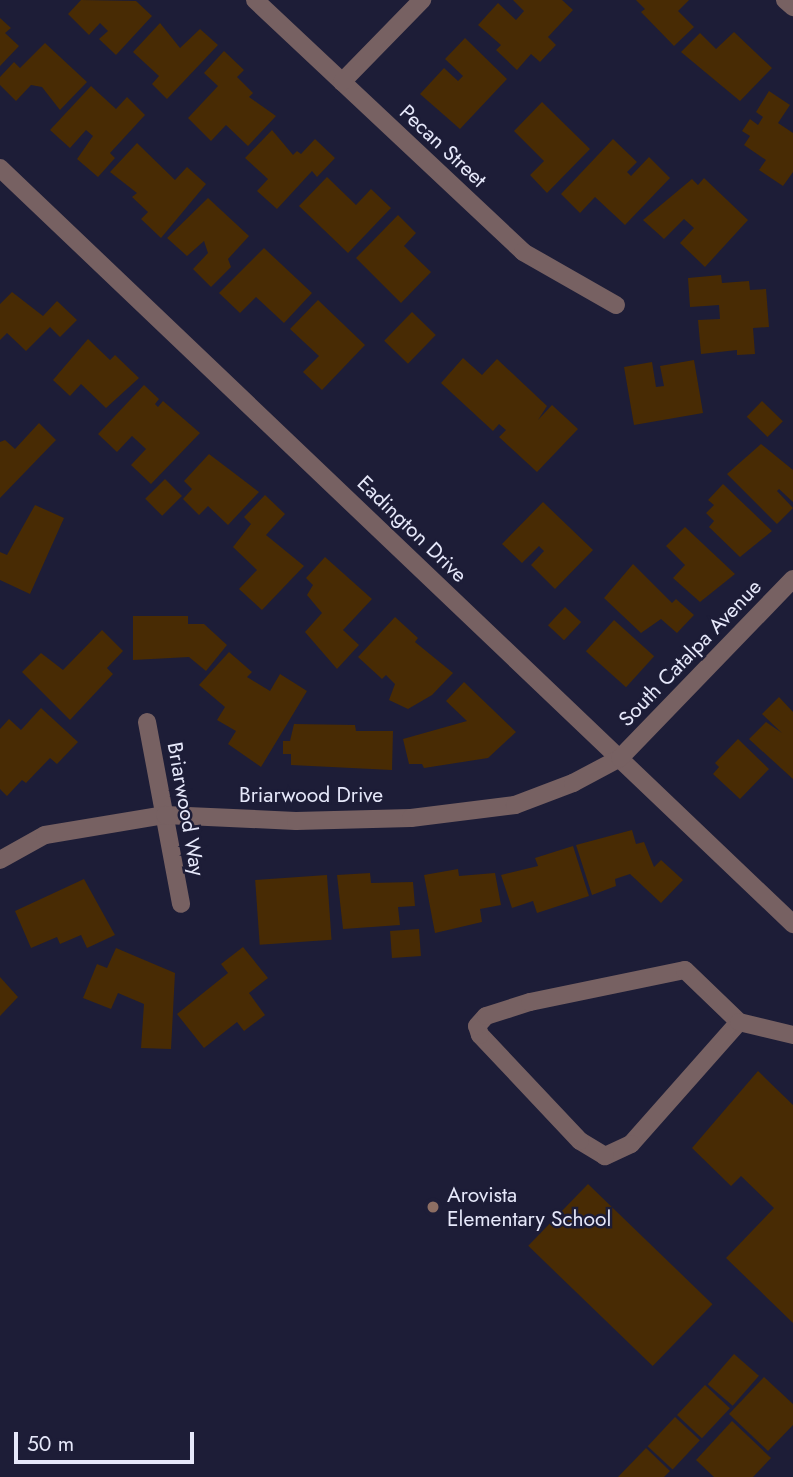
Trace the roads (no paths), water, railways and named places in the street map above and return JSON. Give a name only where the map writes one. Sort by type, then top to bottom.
[{"type":"street","name":"Pecan Street","points":[[254,0],[523,252],[616,305]]},
{"type":"street","points":[[342,82],[422,0]]},
{"type":"street","points":[[785,0],[793,7]]},
{"type":"street","name":"Eadington Drive","points":[[0,168],[793,923]]},
{"type":"street","name":"South Catalpa Avenue","points":[[620,758],[793,579]]},
{"type":"street","name":"Briarwood Way","points":[[147,722],[181,904]]},
{"type":"street","name":"Briarwood Drive","points":[[0,860],[45,835],[165,815],[296,821],[437,815],[515,805],[573,783],[620,758]]},
{"type":"street","points":[[739,1022],[631,1144],[605,1156],[580,1141],[480,1035],[477,1026],[486,1016],[530,1002],[685,970],[739,1022],[793,1035]]},
{"type":"place","name":"Arovista Elementary School","points":[[433,1207]]}]
